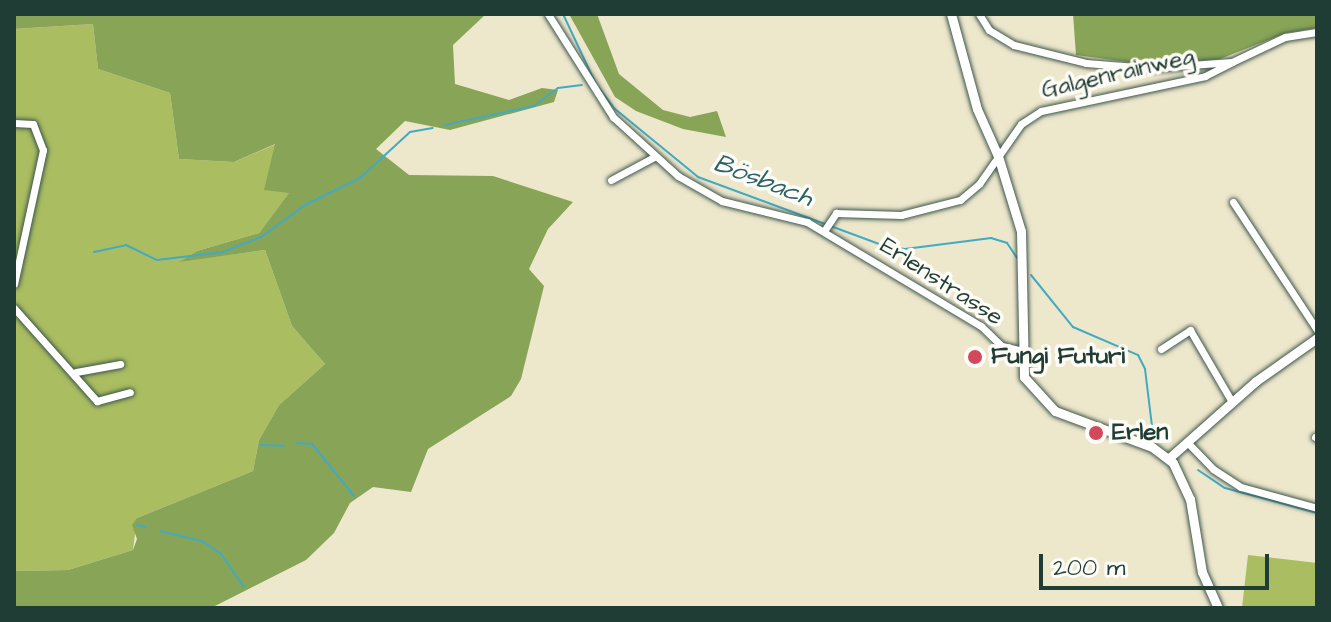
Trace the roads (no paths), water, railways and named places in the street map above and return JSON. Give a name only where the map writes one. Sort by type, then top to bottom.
[{"type":"street","name":"Erlenstrasse","points":[[548,14],[602,104],[654,157],[711,196],[827,225],[981,326],[1002,346],[1020,350],[1024,377],[1049,407],[1141,442],[1169,458]]},
{"type":"street","points":[[951,14],[977,109],[998,156],[1022,242],[1020,350]]},
{"type":"street","points":[[979,14],[989,30],[1014,45],[1086,63],[1194,68],[1232,62]]},
{"type":"street","name":"Galgenrainweg","points":[[827,225],[840,213],[901,215],[952,204],[974,190],[1021,124],[1041,111],[1205,76],[1285,37],[1317,32]]},
{"type":"street","points":[[14,123],[33,124],[42,157],[23,225],[14,284]]},
{"type":"street","points":[[611,180],[654,157]]},
{"type":"street","points":[[1233,202],[1317,330]]},
{"type":"street","points":[[14,308],[76,372],[97,401],[130,392]]},
{"type":"street","points":[[1161,349],[1190,330],[1232,402]]},
{"type":"street","points":[[1218,608],[1202,572],[1190,499],[1169,458],[1232,402],[1317,338]]},
{"type":"street","points":[[76,372],[120,364]]},
{"type":"street","points":[[1188,443],[1213,469],[1241,487],[1317,508]]},
{"type":"waterway","name":"Bösbach","points":[[563,14],[596,84],[615,109],[698,177],[882,245],[905,249],[991,238],[1007,243],[1017,258]]},
{"type":"waterway","points":[[445,125],[534,106],[558,88],[582,85]]},
{"type":"waterway","points":[[94,252],[126,245],[157,260],[223,252],[261,237],[305,205],[360,178],[410,132],[433,128]]},
{"type":"waterway","name":"Bösbach","points":[[1031,275],[1073,327],[1138,355],[1145,369],[1152,426],[1160,441]]},
{"type":"waterway","points":[[297,443],[312,444],[354,496]]},
{"type":"waterway","points":[[260,445],[284,446]]},
{"type":"waterway","name":"Bösbach","points":[[1198,470],[1225,488],[1317,513]]},
{"type":"waterway","points":[[137,525],[146,527]]},
{"type":"waterway","points":[[160,531],[202,541],[221,554],[244,587]]},
{"type":"place","name":"Fungi Futuri","points":[[975,357]]},
{"type":"place","name":"Erlen","points":[[1096,433]]}]
